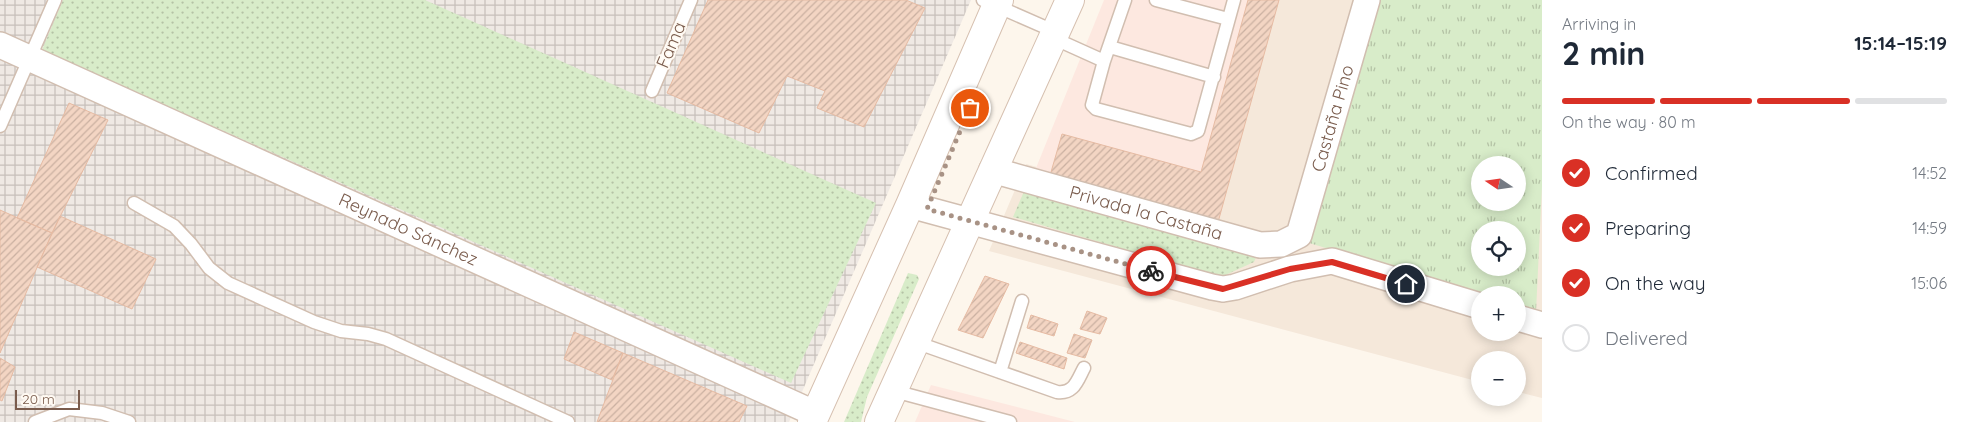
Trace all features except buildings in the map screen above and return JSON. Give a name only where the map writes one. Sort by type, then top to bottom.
[{"type":"main road","points":[[894,391],[888,363],[961,218],[992,170],[1070,0]]},
{"type":"main road","points":[[814,418],[918,207],[984,33],[993,2]]},
{"type":"main road","points":[[879,422],[915,342],[961,218]]},
{"type":"street","name":"Castaña Pino","points":[[1299,235],[1367,0]]},
{"type":"street","name":"Reynado Sánchez","points":[[0,45],[814,418]]},
{"type":"street","name":"Privada la Castaña","points":[[992,170],[1260,245],[1281,244],[1299,235]]},
{"type":"street","points":[[918,207],[1223,289],[1290,269],[1332,262],[1471,303]]},
{"type":"street","points":[[1526,320],[1542,325]]},
{"type":"lane","points":[[0,126],[55,0]]},
{"type":"lane","name":"Fama","points":[[652,91],[691,0]]},
{"type":"lane","points":[[1125,0],[1104,61],[1092,105],[1096,109],[1191,134],[1198,131],[1234,0]]},
{"type":"lane","points":[[1156,0],[1228,19]]},
{"type":"lane","points":[[993,2],[1104,61]]},
{"type":"lane","points":[[1110,47],[1214,77]]},
{"type":"lane","points":[[134,203],[174,226],[192,244],[209,268],[228,283],[314,322],[341,331],[386,338],[568,422]]},
{"type":"lane","points":[[1000,372],[1022,301]]},
{"type":"lane","points":[[915,342],[1057,392],[1066,393],[1072,388],[1084,368]]},
{"type":"lane","points":[[894,391],[1010,422]]},
{"type":"lane","points":[[35,422],[70,409],[102,413],[129,422]]},
{"type":"shaded area","points":[[0,0],[971,0],[789,422],[0,422]]},
{"type":"shaded area","points":[[1104,0],[1279,0],[1217,226],[1034,173]]},
{"type":"shaded area","points":[[1276,0],[1542,0],[1542,398],[1526,394],[1526,351],[1471,351],[1471,380],[989,251],[1026,164],[1219,217]]},
{"type":"shaded area","points":[[931,385],[1075,422],[915,422]]},
{"type":"green space","points":[[63,0],[425,0],[876,203],[791,383],[42,50]]},
{"type":"green space","points":[[1378,0],[1542,0],[1542,186],[1536,312],[1526,309],[1526,286],[1471,286],[1471,292],[1306,242]]},
{"type":"green space","points":[[1025,189],[1258,253],[1254,262],[1221,277],[1013,217]]},
{"type":"green space","points":[[908,273],[917,275],[919,279],[867,397],[861,422],[844,422]]},
{"type":"way so far","points":[[970,108],[927,209],[1151,271]]},
{"type":"route","points":[[1151,271],[1212,288],[1223,289],[1235,287],[1290,269],[1332,262],[1406,284]]}]
